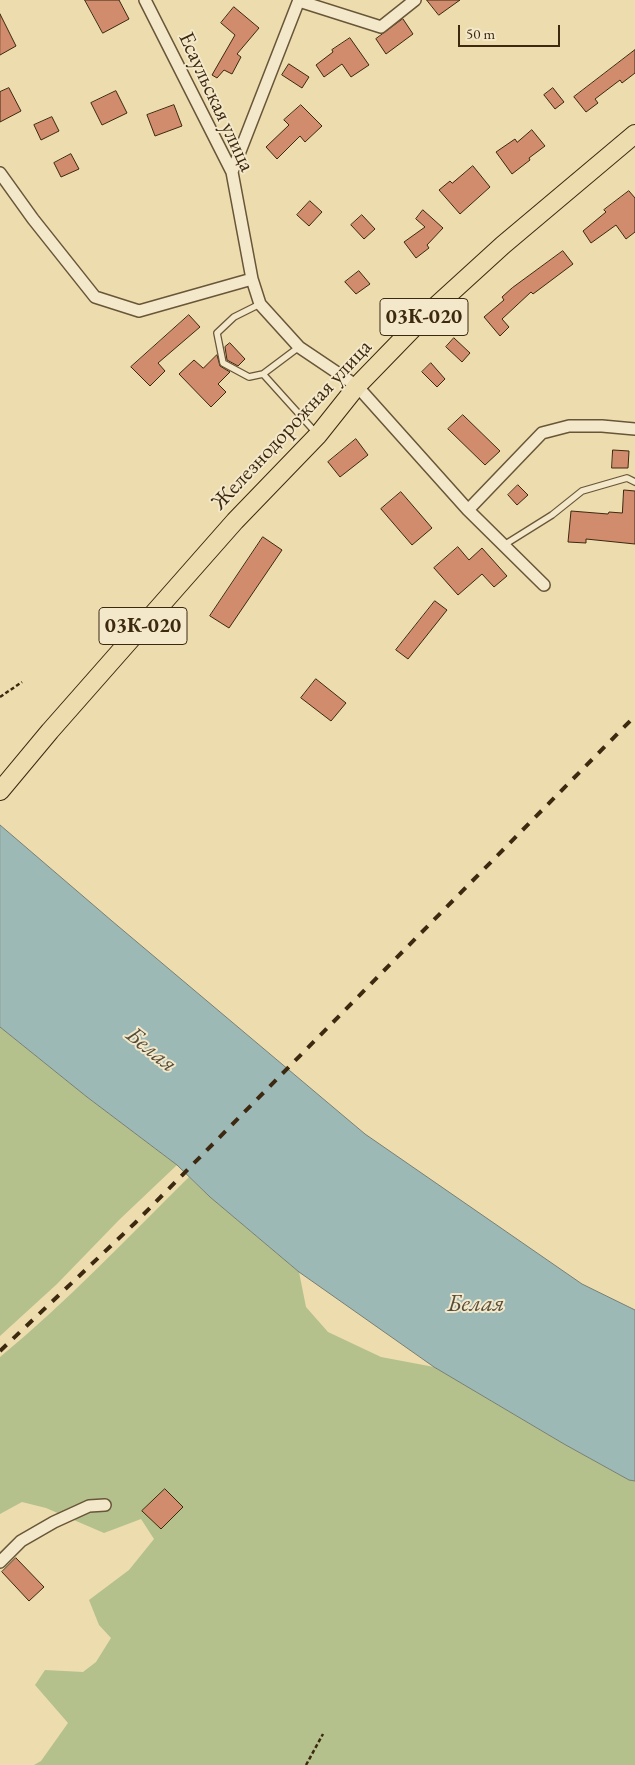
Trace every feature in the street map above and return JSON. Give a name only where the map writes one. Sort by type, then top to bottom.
[{"type":"main road","name":"Железнодорожная улица","points":[[0,791],[50,731],[235,521],[318,435],[357,386],[424,317],[503,245],[635,134]]},
{"type":"street","name":"Есаульская улица","points":[[145,0],[232,172],[252,280],[260,304],[300,347],[357,386],[468,510],[544,585]]},
{"type":"street","points":[[232,172],[299,1],[381,27],[415,0]]},
{"type":"street","points":[[0,173],[33,220],[95,297],[139,311],[252,280]]},
{"type":"street","points":[[468,510],[542,433],[569,426],[635,429]]},
{"type":"street","points":[[0,1562],[21,1541],[54,1522],[89,1506],[105,1505]]},
{"type":"lane","points":[[260,304],[234,316],[217,333],[222,363],[249,378],[263,374],[300,347]]},
{"type":"lane","points":[[263,374],[318,435]]},
{"type":"lane","points":[[504,545],[552,515],[582,491],[627,478],[635,482]]},
{"type":"path","points":[[0,697],[22,682]]},
{"type":"path","points":[[306,1765],[323,1734]]},
{"type":"green space","points":[[0,1027],[87,1097],[177,1165],[119,1220],[57,1284],[0,1336]]},
{"type":"green space","points":[[189,1177],[299,1272],[306,1307],[328,1332],[381,1357],[434,1367],[564,1444],[629,1480],[635,1481],[635,1765],[34,1765],[41,1761],[68,1723],[35,1685],[45,1670],[83,1672],[96,1662],[111,1638],[99,1625],[89,1600],[129,1570],[154,1539],[141,1519],[104,1533],[46,1508],[22,1502],[0,1514],[0,1357],[73,1292]]},
{"type":"water","name":"Белая","points":[[0,825],[365,1134],[582,1284],[635,1310],[635,1481],[629,1480],[564,1444],[434,1367],[299,1272],[210,1197],[177,1165],[87,1097],[0,1027]]},
{"type":"building","points":[[85,0],[119,0],[129,19],[103,33]]},
{"type":"building","points":[[427,0],[460,0],[439,15]]},
{"type":"building","points":[[234,7],[259,28],[237,54],[241,57],[232,74],[224,70],[217,78],[212,75],[235,35],[221,23]]},
{"type":"building","points":[[0,14],[16,46],[0,55]]},
{"type":"building","points":[[403,19],[413,34],[386,54],[376,39]]},
{"type":"building","points":[[350,38],[369,65],[351,77],[342,64],[324,77],[316,65],[333,52],[332,50]]},
{"type":"building","points":[[635,50],[635,73],[622,83],[620,80],[595,99],[598,103],[586,112],[574,97]]},
{"type":"building","points":[[289,64],[309,77],[302,88],[282,75]]},
{"type":"building","points":[[9,88],[21,111],[0,122],[0,92]]},
{"type":"building","points":[[553,88],[564,102],[555,109],[544,95]]},
{"type":"building","points":[[116,91],[127,113],[102,125],[91,103]]},
{"type":"building","points":[[174,105],[182,126],[155,136],[147,115]]},
{"type":"building","points":[[301,105],[322,126],[305,142],[300,136],[277,159],[266,147],[289,125],[284,120]]},
{"type":"building","points":[[52,117],[59,131],[41,140],[34,125]]},
{"type":"building","points":[[532,130],[545,146],[512,174],[496,152],[515,139],[517,142]]},
{"type":"building","points":[[71,154],[79,169],[61,177],[54,163]]},
{"type":"building","points":[[473,166],[490,187],[460,214],[439,190],[450,181],[452,183]]},
{"type":"building","points":[[629,191],[635,198],[635,232],[626,239],[616,225],[591,243],[583,231],[606,212],[604,210]]},
{"type":"building","points":[[310,201],[322,212],[309,226],[297,215]]},
{"type":"building","points":[[423,210],[443,228],[427,245],[429,248],[416,258],[404,242],[425,227],[416,219]]},
{"type":"building","points":[[362,215],[375,229],[364,239],[351,225]]},
{"type":"building","points":[[563,251],[573,264],[533,294],[531,292],[502,319],[509,327],[500,336],[484,317],[504,300],[502,297],[512,288]]},
{"type":"building","points":[[359,271],[370,284],[356,294],[345,282]]},
{"type":"building","points":[[189,315],[200,327],[158,363],[165,371],[150,386],[131,367]]},
{"type":"building","points":[[454,338],[470,353],[462,362],[446,347]]},
{"type":"building","points":[[230,343],[245,359],[238,366],[227,360],[225,347]]},
{"type":"building","points":[[217,355],[220,366],[230,372],[218,384],[226,392],[211,407],[179,374],[194,360],[203,368]]},
{"type":"building","points":[[431,363],[445,379],[437,387],[422,372]]},
{"type":"building","points":[[463,415],[500,451],[485,465],[448,429]]},
{"type":"building","points":[[356,439],[368,455],[340,477],[328,462]]},
{"type":"building","points":[[613,450],[629,451],[628,468],[612,468]]},
{"type":"building","points":[[518,485],[528,495],[517,505],[508,495]]},
{"type":"building","points":[[624,490],[635,491],[635,544],[586,539],[586,543],[568,542],[571,511],[608,514],[609,512],[622,513]]},
{"type":"building","points":[[401,492],[432,528],[412,545],[381,509]]},
{"type":"building","points":[[263,537],[282,550],[229,628],[210,616]]},
{"type":"building","points":[[458,547],[469,560],[482,548],[507,576],[494,587],[482,574],[458,595],[434,568]]},
{"type":"building","points":[[435,601],[447,610],[408,659],[396,650]]},
{"type":"building","points":[[316,679],[346,703],[331,721],[301,698]]},
{"type":"building","points":[[165,1489],[183,1507],[161,1529],[142,1511]]},
{"type":"building","points":[[16,1558],[44,1587],[29,1601],[2,1572]]},
{"type":"railway","points":[[0,1351],[135,1223],[635,716]]}]
